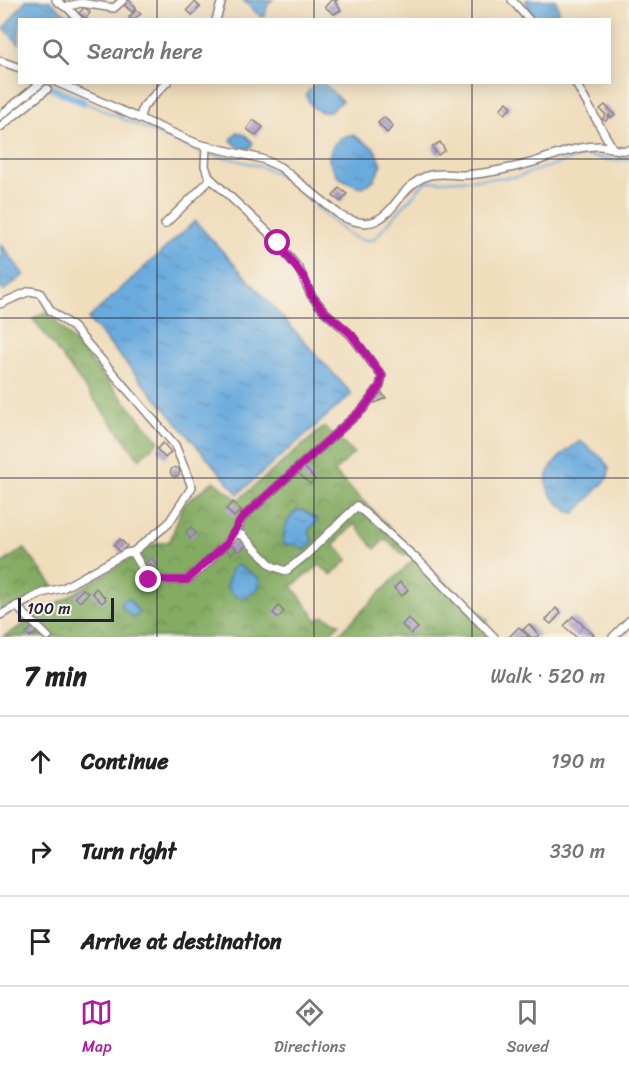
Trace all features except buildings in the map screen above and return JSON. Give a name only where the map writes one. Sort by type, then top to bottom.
[{"type":"street","points":[[56,0],[77,18]]},
{"type":"street","points":[[67,7],[81,3],[114,8],[123,0]]},
{"type":"street","points":[[217,18],[222,0]]},
{"type":"street","points":[[512,0],[527,18]]},
{"type":"street","points":[[0,61],[18,67]]},
{"type":"street","points":[[65,84],[206,147],[239,153],[280,167],[336,213],[353,222],[367,224],[382,219],[418,180],[428,175],[465,175],[517,166],[556,154],[598,145],[629,150]]},
{"type":"street","points":[[140,117],[143,107],[165,84]]},
{"type":"street","points":[[576,84],[613,149]]},
{"type":"street","points":[[0,116],[44,86]]},
{"type":"street","points":[[0,127],[44,86]]},
{"type":"street","points":[[133,552],[149,580],[187,580],[235,534],[243,517],[363,409],[380,386],[382,376],[351,334],[325,312],[311,295],[299,270],[270,234],[211,178],[205,166],[206,147]]},
{"type":"street","points":[[165,224],[211,178]]},
{"type":"street","points":[[0,304],[30,291],[40,293],[51,311],[73,327],[175,445],[192,487],[168,524],[133,552],[126,553],[63,588],[42,593],[0,615]]},
{"type":"street","points":[[235,534],[242,535],[272,566],[286,570],[357,506],[419,561],[494,637]]},
{"type":"street","points":[[16,606],[48,637]]},
{"type":"street","points":[[613,637],[629,621]]},
{"type":"green space","points":[[47,311],[159,441],[139,459],[33,319]]},
{"type":"green space","points":[[324,427],[354,453],[334,472],[412,550],[405,556],[385,539],[375,549],[355,524],[334,544],[348,560],[331,575],[320,565],[292,586],[317,620],[323,616],[340,624],[327,637],[3,637],[152,545],[170,541],[183,505],[214,481],[238,500]]},
{"type":"green space","points":[[24,548],[54,587],[0,616],[0,565]]},
{"type":"green space","points":[[415,558],[416,567],[431,569],[488,620],[486,628],[491,632],[486,637],[336,637]]},
{"type":"water","points":[[26,0],[49,0],[71,18],[18,18],[18,43],[4,28]]},
{"type":"water","points":[[243,0],[273,0],[268,3],[265,16],[261,17]]},
{"type":"water","points":[[526,0],[556,0],[559,11],[552,18],[534,18],[529,13]]},
{"type":"water","points":[[316,84],[324,84],[342,101],[330,112],[325,112],[311,105],[306,94]]},
{"type":"water","points":[[237,132],[245,135],[253,143],[251,147],[243,148],[231,140]]},
{"type":"water","points":[[353,135],[374,148],[382,164],[374,180],[361,188],[338,177],[329,160],[336,142],[343,137]]},
{"type":"water","points":[[195,221],[352,394],[238,494],[88,319]]},
{"type":"water","points":[[1,244],[24,275],[3,291],[0,286]]},
{"type":"water","points":[[580,441],[602,458],[609,468],[608,478],[575,513],[569,512],[557,502],[549,492],[546,483],[547,474],[552,466]]},
{"type":"water","points":[[302,510],[318,520],[308,531],[313,541],[305,550],[295,544],[284,545],[285,530],[290,518],[296,511]]},
{"type":"water","points":[[238,565],[260,579],[258,589],[245,598],[236,597],[226,586],[232,569]]},
{"type":"water","points":[[128,598],[139,612],[134,618],[122,608],[121,602]]},
{"type":"waterway","points":[[42,89],[47,86],[83,102]]},
{"type":"waterway","points":[[81,101],[202,153]]},
{"type":"waterway","points":[[0,122],[12,113]]},
{"type":"waterway","points":[[209,154],[252,164],[275,173],[309,201]]},
{"type":"waterway","points":[[313,205],[350,235],[358,239],[374,239],[425,182],[516,177],[585,155],[611,160],[629,159]]},
{"type":"route","points":[[149,580],[187,580],[203,567],[235,534],[237,525],[243,517],[363,409],[380,386],[382,376],[371,358],[351,334],[325,312],[311,295],[305,279],[278,243]]}]
